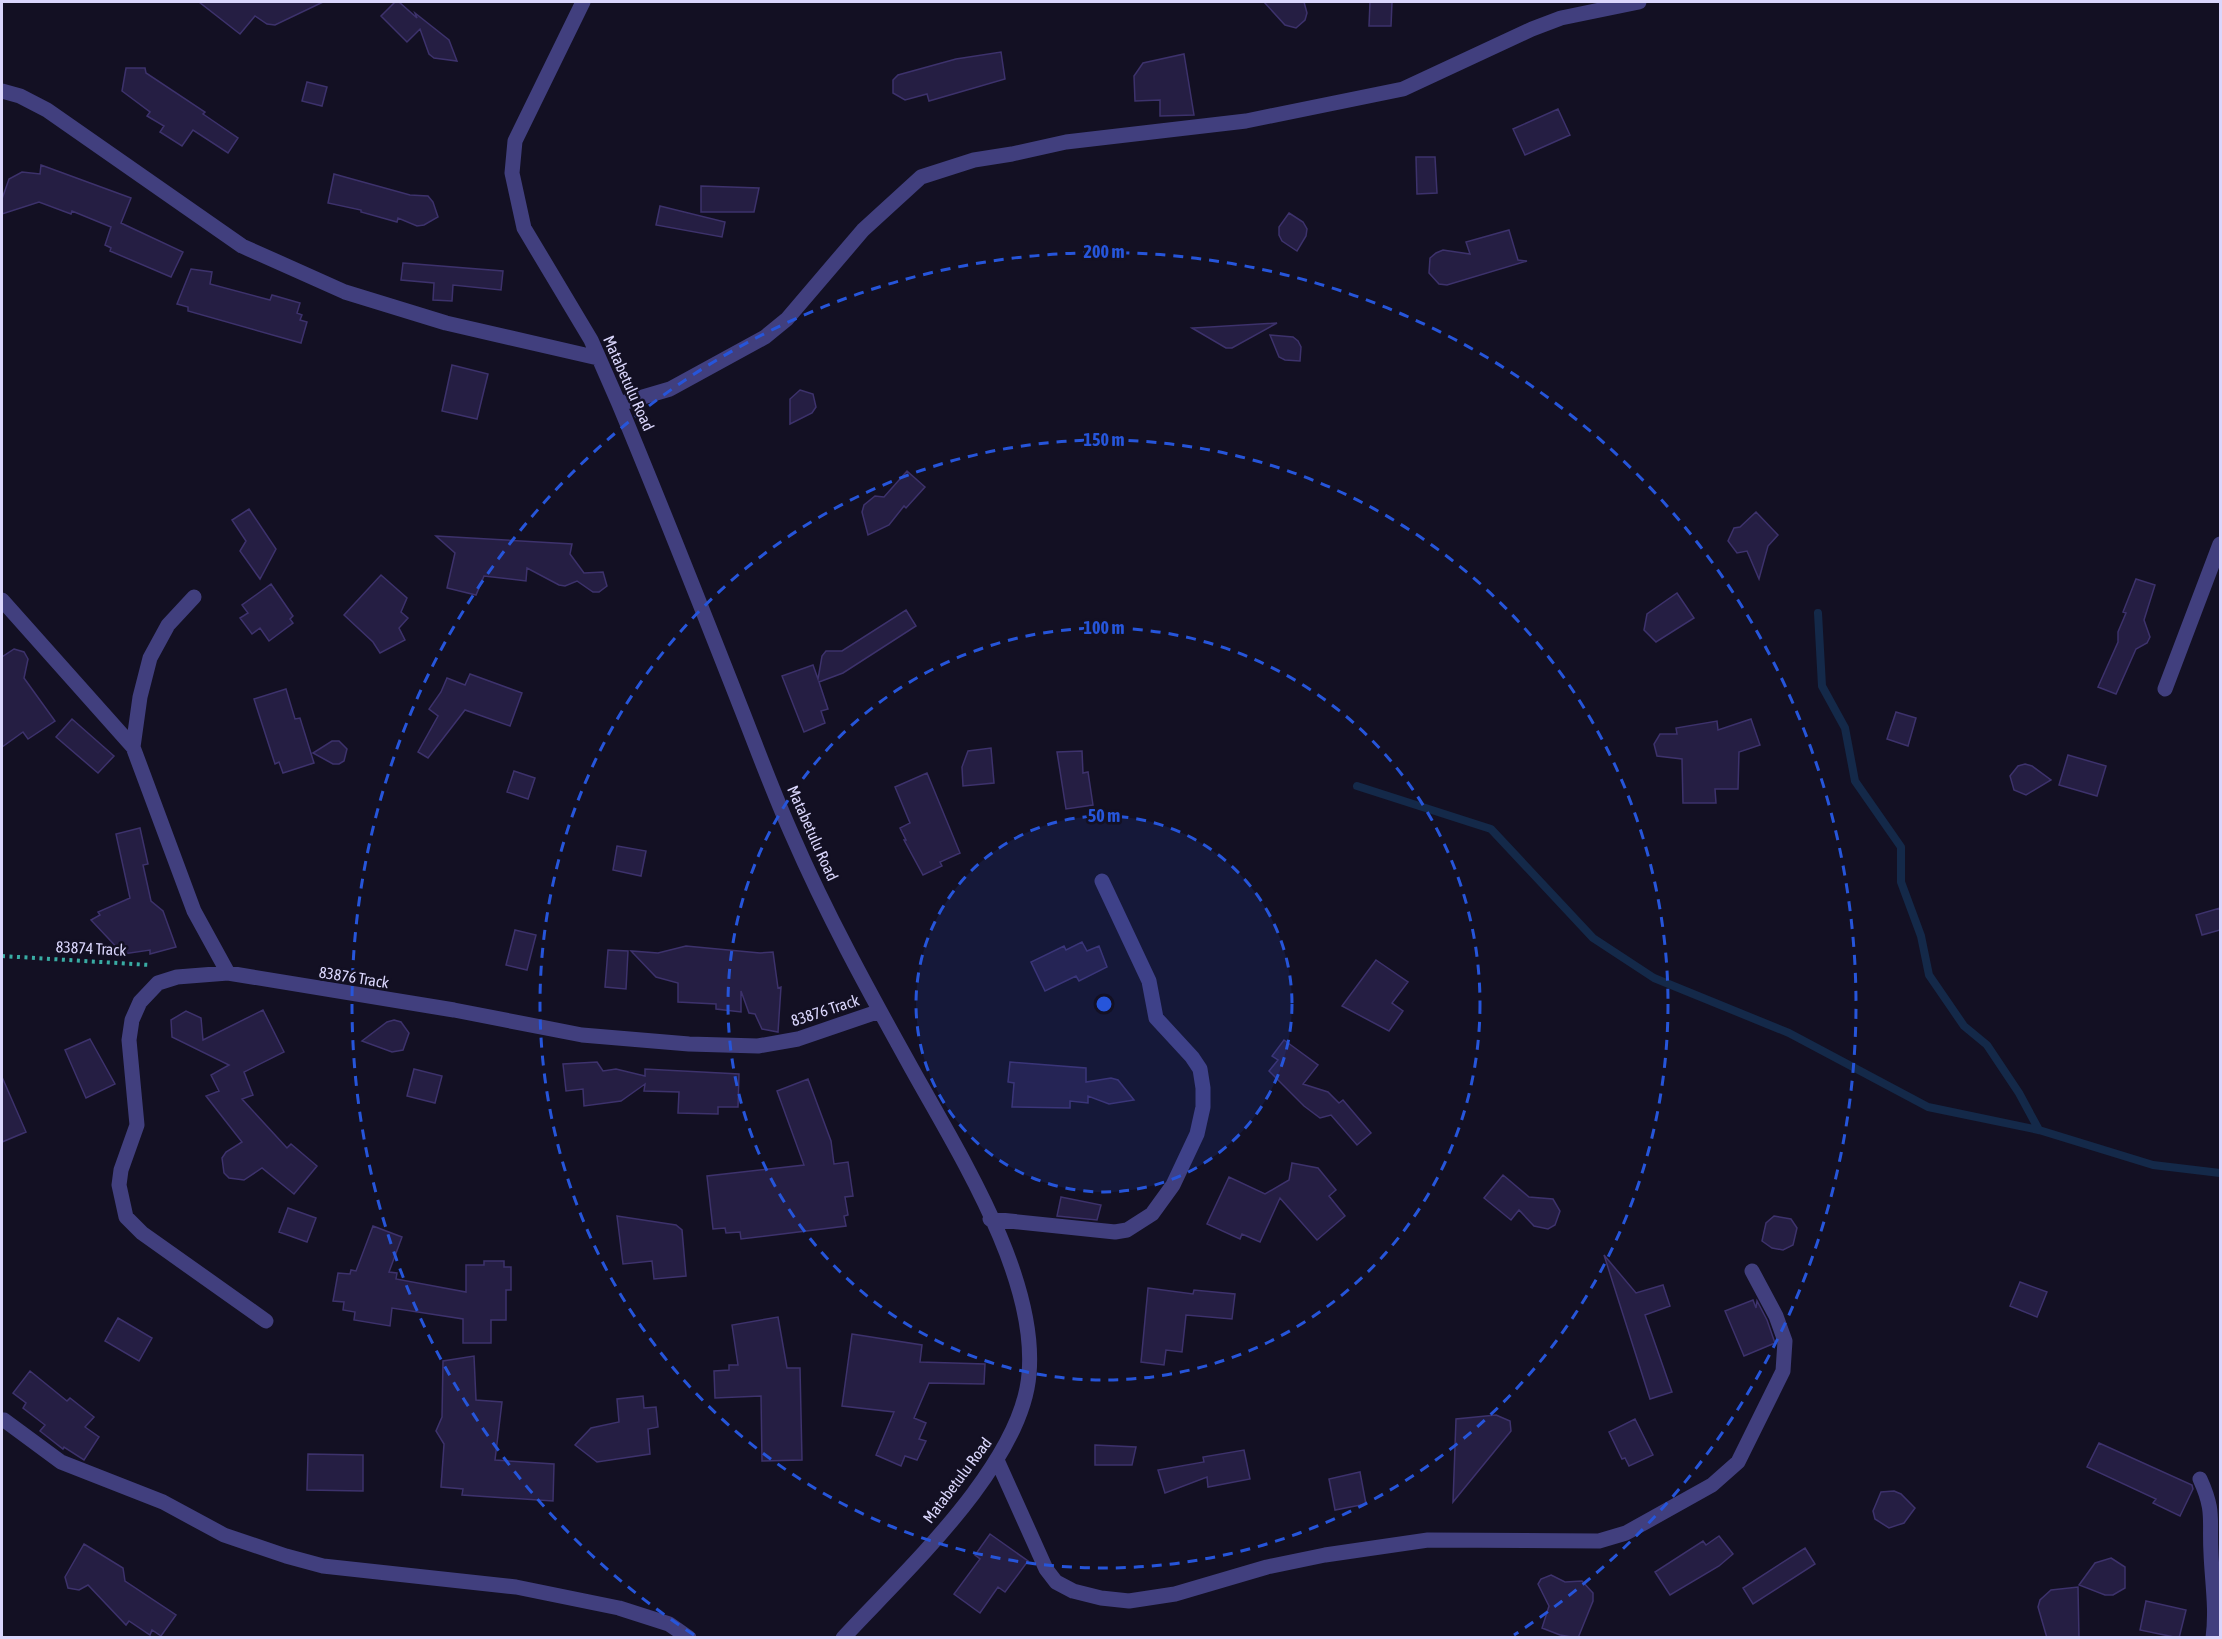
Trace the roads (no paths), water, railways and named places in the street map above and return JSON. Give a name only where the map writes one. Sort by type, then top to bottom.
[{"type":"street","name":"Matabetulu Road","points":[[583,2],[515,141],[512,173],[524,228],[591,340],[619,404],[793,838],[880,1011],[990,1219],[1019,1287],[1029,1343],[1029,1377],[1017,1419],[996,1460],[944,1529],[843,1638]]},
{"type":"street","points":[[619,404],[670,389],[765,337],[788,319],[862,230],[921,177],[974,160],[1066,142],[1246,121],[1309,106],[1385,95],[1561,18],[1639,2]]},
{"type":"street","points":[[2,91],[20,96],[47,110],[242,246],[345,292],[446,322],[598,358]]},
{"type":"street","points":[[2165,689],[2220,544]]},
{"type":"street","points":[[133,747],[140,698],[150,658],[168,625],[194,597]]},
{"type":"street","points":[[2,600],[133,747],[194,911],[228,973]]},
{"type":"street","points":[[990,1219],[1115,1232],[1127,1230],[1152,1214],[1173,1185],[1197,1134],[1203,1107],[1200,1069],[1156,1018],[1152,1008],[1149,981],[1102,882]]},
{"type":"street","name":"83876 Track","points":[[266,1321],[142,1233],[126,1217],[120,1198],[121,1170],[137,1125],[129,1040],[132,1020],[148,991],[158,983],[177,978],[228,973],[454,1010],[582,1035],[689,1044],[758,1046],[798,1039],[880,1011]]},
{"type":"street","points":[[996,1460],[1046,1569],[1056,1582],[1073,1591],[1101,1598],[1129,1601],[1175,1594],[1267,1567],[1428,1540],[1599,1541],[1626,1533],[1712,1485],[1738,1462],[1783,1371],[1785,1341],[1776,1316],[1752,1271]]},
{"type":"street","points":[[4,1420],[61,1462],[163,1502],[224,1534],[286,1556],[323,1566],[516,1587],[619,1608],[669,1624],[689,1638]]},
{"type":"street","points":[[2200,1479],[2209,1500],[2212,1519],[2211,1552],[2215,1593],[2213,1638]]},
{"type":"waterway","points":[[1818,613],[1822,686],[1845,728],[1855,781],[1901,847],[1901,882],[1921,936],[1929,975],[1964,1026],[1987,1045],[2019,1093],[2039,1130]]},
{"type":"waterway","points":[[1357,786],[1491,829],[1593,938],[1654,978],[1789,1033],[1928,1107],[2039,1130],[2153,1165],[2220,1173]]}]
